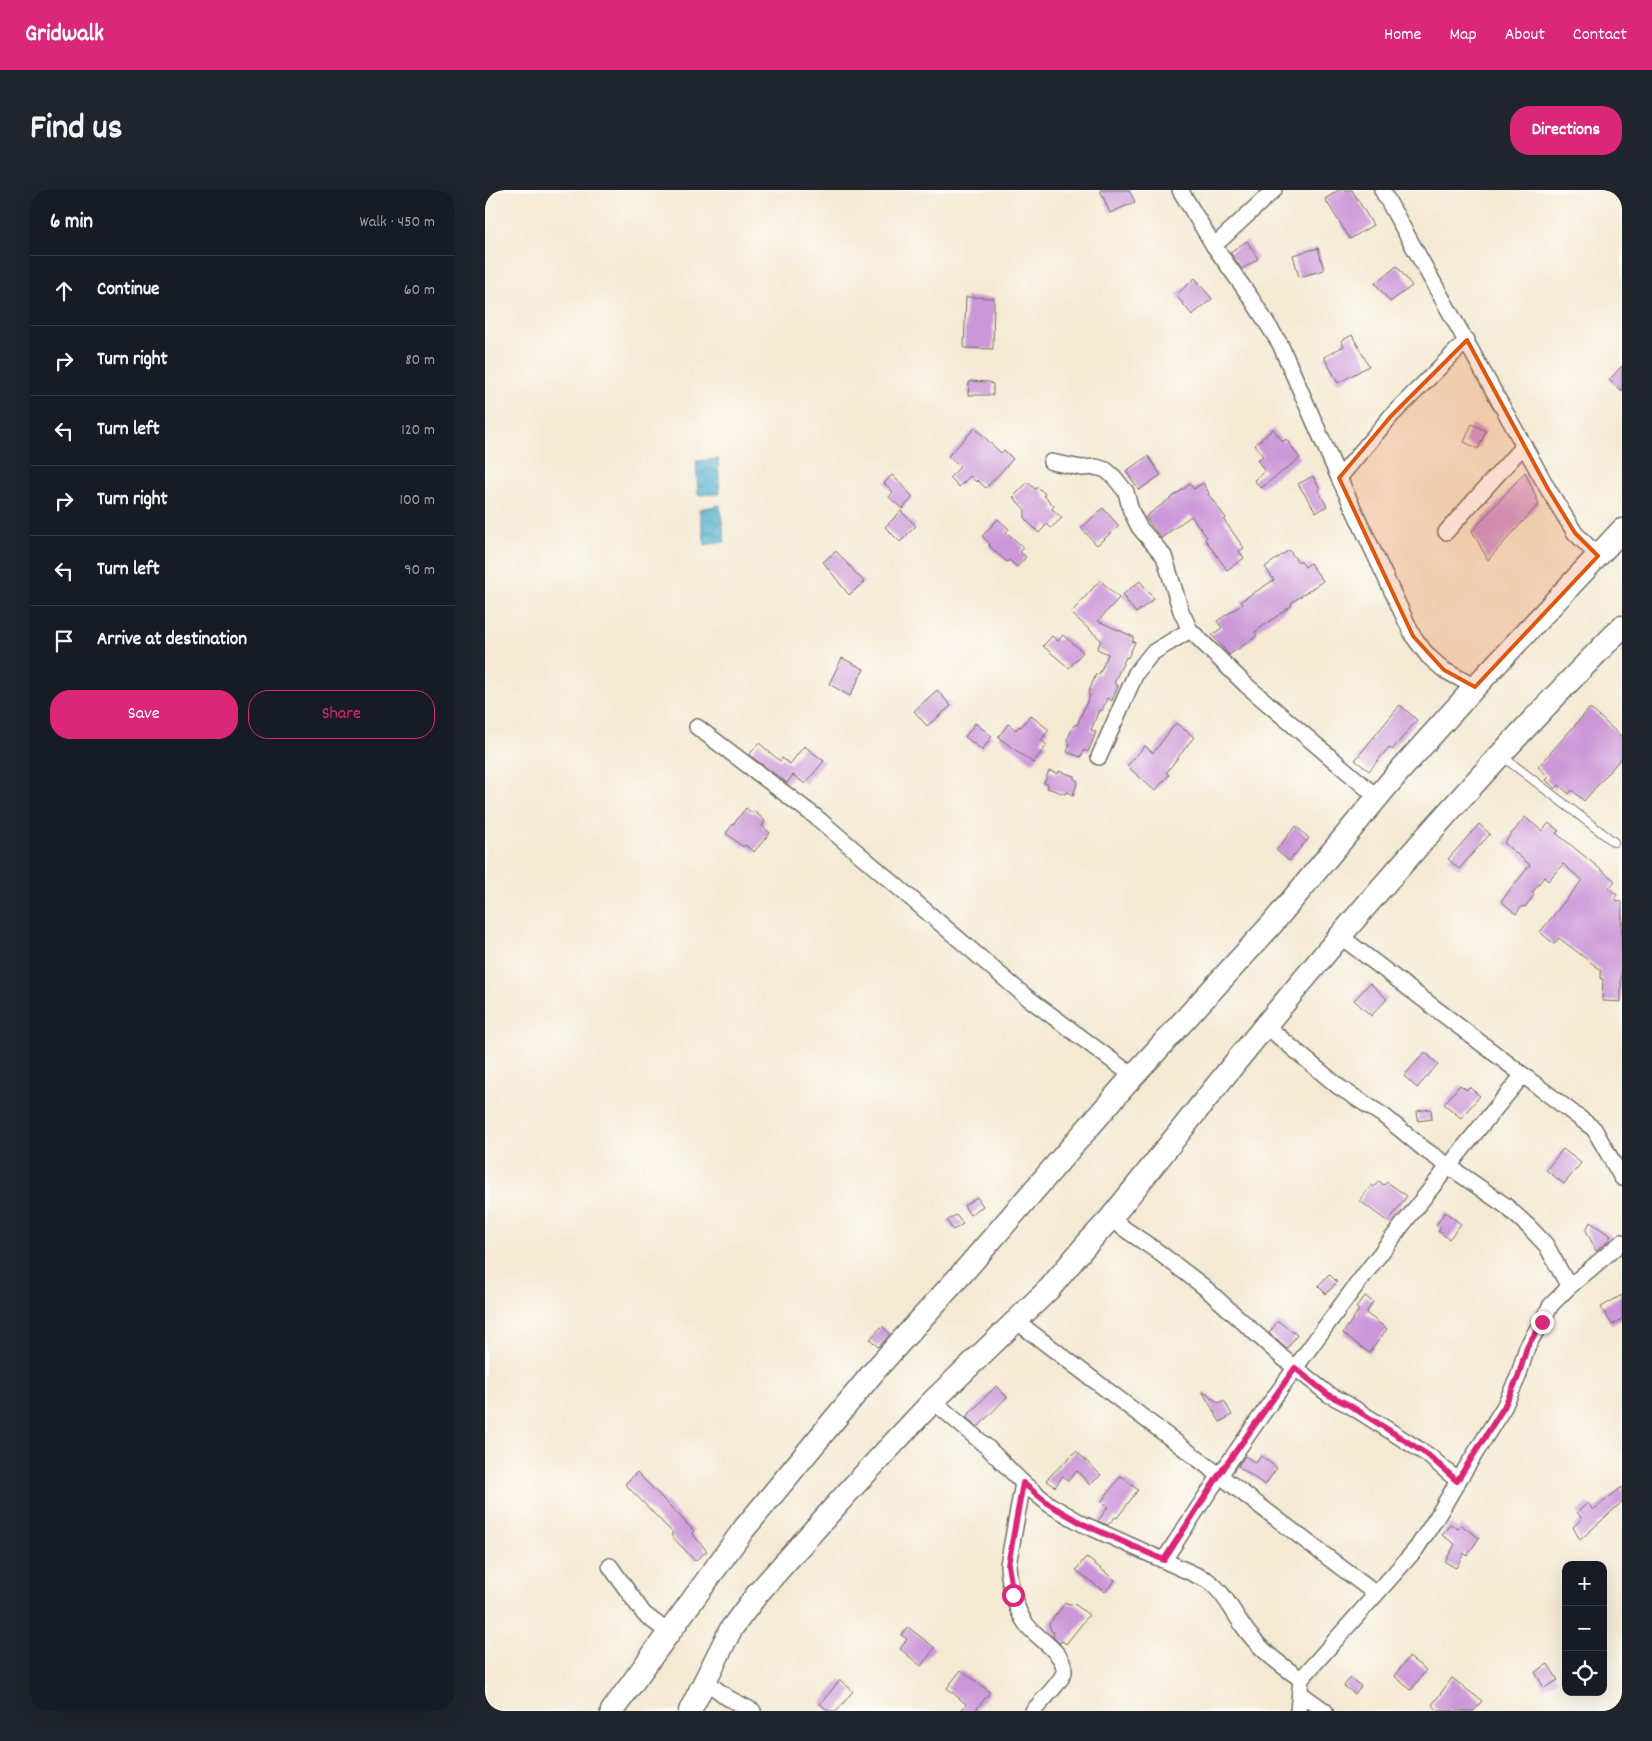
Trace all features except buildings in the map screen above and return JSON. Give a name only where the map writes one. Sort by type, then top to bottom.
[{"type":"street","points":[[1181,190],[1214,246],[1251,298],[1280,344],[1339,478],[1413,636],[1428,656],[1444,670],[1475,687]]},
{"type":"street","points":[[1214,246],[1274,190]]},
{"type":"street","points":[[1382,190],[1467,340],[1548,489],[1575,533],[1598,556]]},
{"type":"street","points":[[1339,478],[1391,416],[1467,340]]},
{"type":"street","points":[[1446,532],[1524,445]]},
{"type":"street","points":[[1051,462],[1082,468],[1096,467],[1107,470],[1114,477],[1126,492],[1131,511],[1139,527],[1163,556],[1181,611],[1190,630],[1246,685],[1377,797]]},
{"type":"street","points":[[612,1711],[744,1529],[876,1369],[966,1270],[1133,1076],[1272,924],[1377,797],[1475,687],[1622,530]]},
{"type":"street","points":[[690,1711],[731,1629],[754,1598],[848,1492],[933,1401],[1050,1288],[1110,1219],[1340,936],[1434,828],[1622,627]]},
{"type":"street","points":[[1099,756],[1136,673],[1152,654],[1190,630]]},
{"type":"street","points":[[697,727],[815,817],[1024,995],[1133,1076]]},
{"type":"street","points":[[1340,936],[1594,1129],[1622,1178]]},
{"type":"street","points":[[1265,1026],[1339,1087],[1384,1116],[1424,1149],[1506,1206],[1545,1245],[1569,1286]]},
{"type":"street","points":[[1164,1560],[1219,1475],[1295,1368],[1448,1165],[1523,1075]]},
{"type":"street","points":[[1110,1219],[1157,1251],[1203,1286],[1327,1394],[1349,1405],[1428,1455],[1457,1481]]},
{"type":"street","points":[[1298,1711],[1300,1686],[1416,1549],[1437,1517],[1457,1481],[1504,1407],[1518,1377],[1527,1347],[1551,1305],[1569,1286],[1622,1242]]},
{"type":"street","points":[[1016,1321],[1376,1594]]},
{"type":"street","points":[[933,1401],[1050,1505],[1083,1524],[1207,1580],[1216,1586],[1230,1604],[1243,1627],[1270,1657],[1325,1711]]},
{"type":"street","points":[[1023,1483],[1008,1565],[1009,1576],[1016,1606],[1025,1622],[1058,1656],[1064,1668],[1062,1676],[1033,1711]]},
{"type":"street","points":[[610,1566],[644,1614],[669,1633]]},
{"type":"street","points":[[705,1680],[728,1698],[753,1711]]},
{"type":"lane","points":[[1501,755],[1614,842]]},
{"type":"highlighted area","points":[[1467,340],[1548,489],[1575,533],[1598,556],[1475,687],[1444,670],[1413,636],[1339,478],[1391,416]]},
{"type":"water","points":[[718,459],[720,494],[698,495],[696,461]]},
{"type":"water","points":[[720,505],[725,542],[705,545],[699,509]]},
{"type":"route","points":[[1013,1595],[1008,1565],[1023,1483],[1050,1505],[1083,1524],[1164,1560],[1219,1475],[1295,1368],[1327,1394],[1349,1405],[1428,1455],[1457,1481],[1504,1407],[1518,1377],[1527,1347],[1542,1322]]}]
